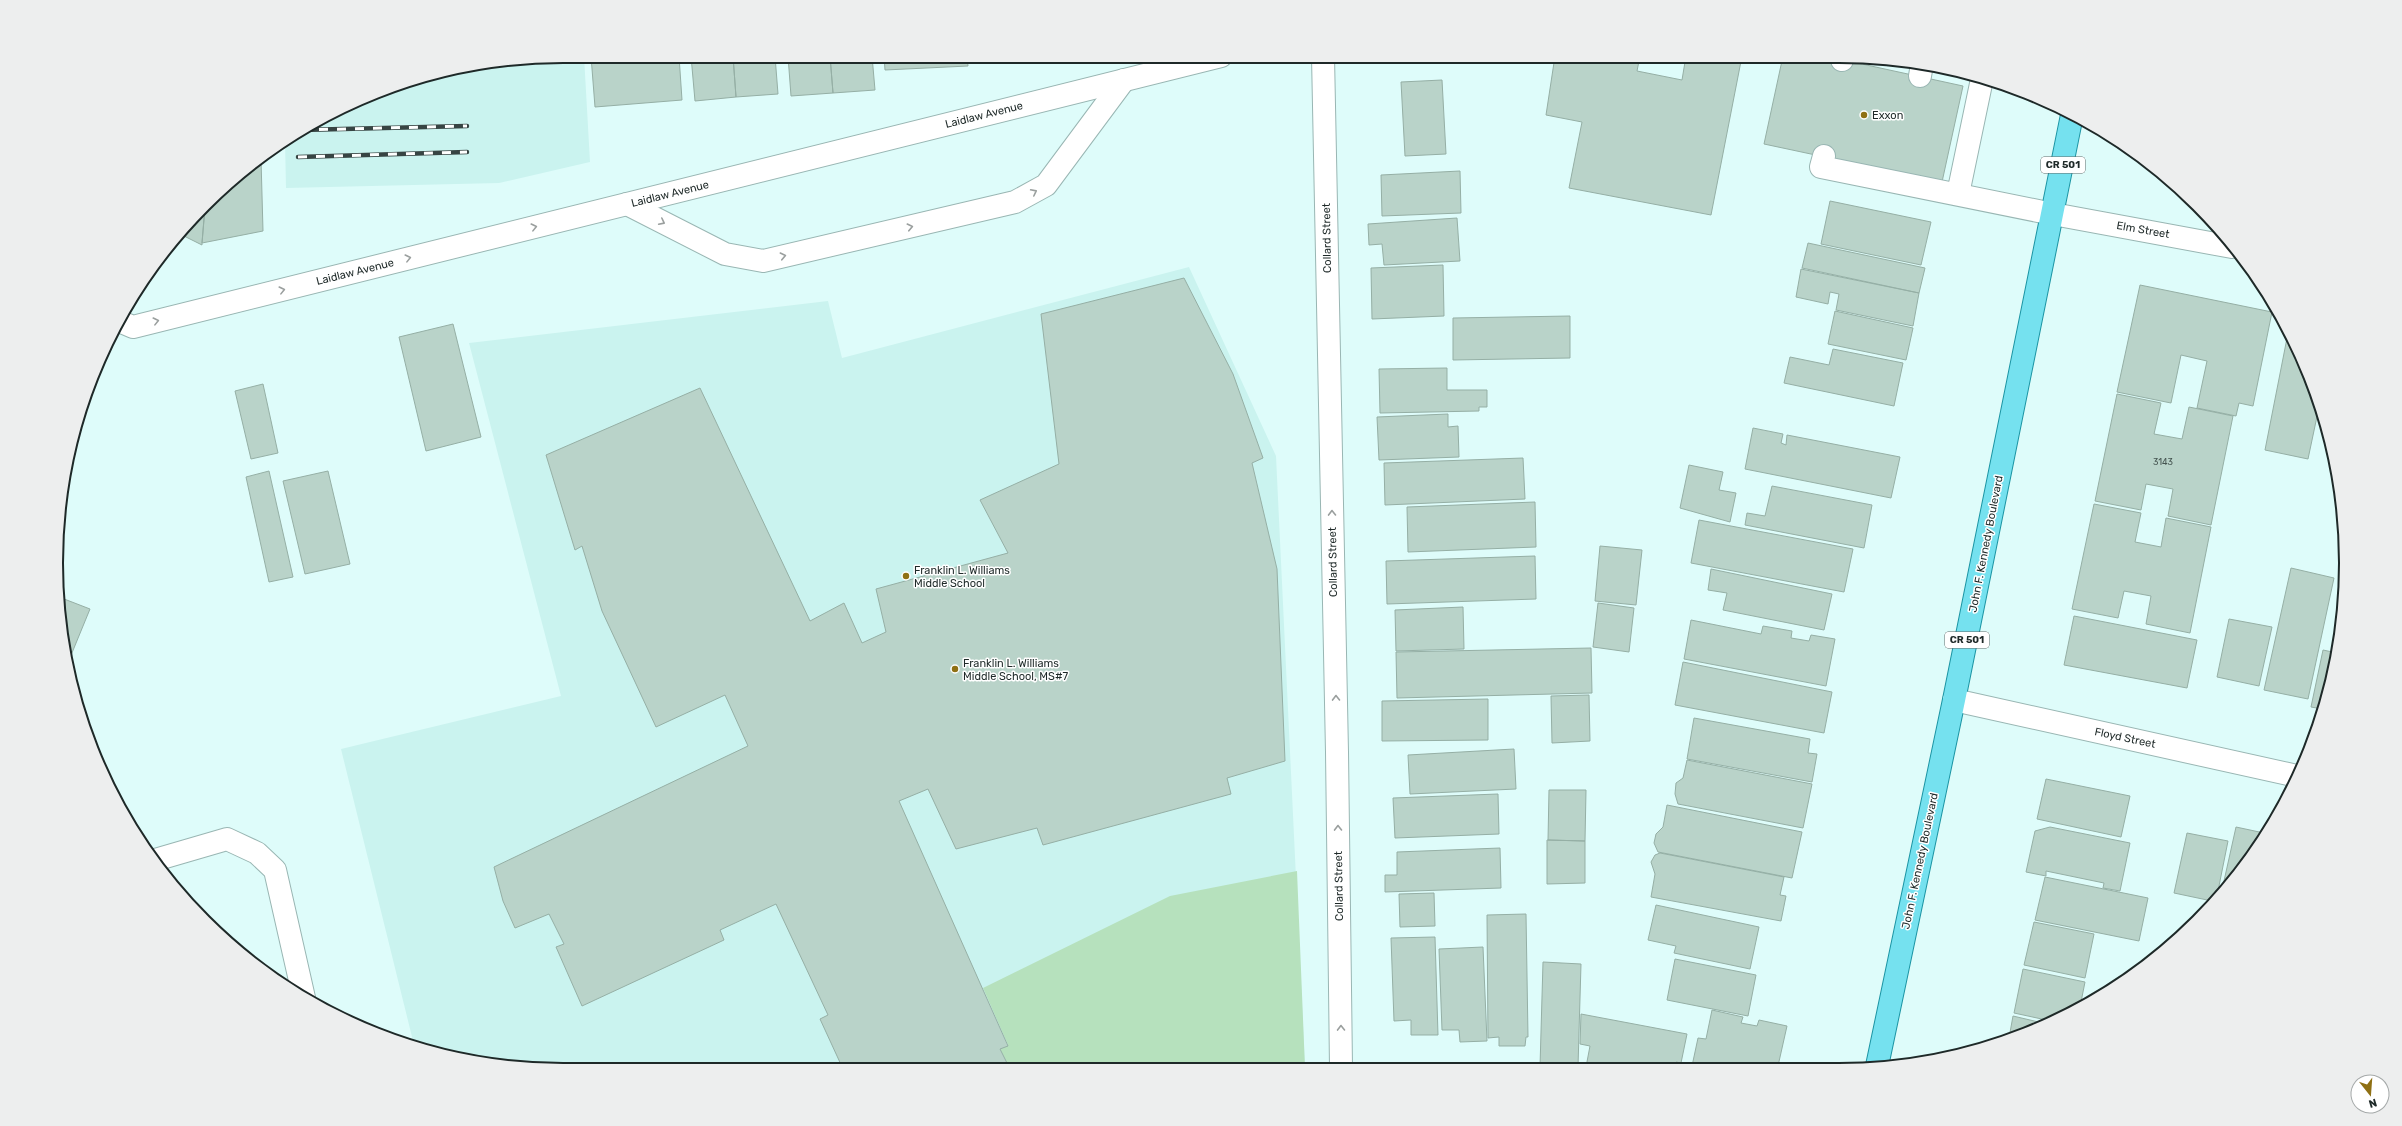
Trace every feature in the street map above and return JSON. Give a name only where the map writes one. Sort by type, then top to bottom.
[{"type":"main road","name":"John F. Kennedy Boulevard","points":[[1878,1061],[1954,700],[2071,121]]},
{"type":"street","name":"Laidlaw Avenue","points":[[125,323],[133,327],[1193,63]]},
{"type":"street","name":"Collard Street","points":[[1323,63],[1337,752],[1341,1063]]},
{"type":"street","points":[[627,204],[724,254],[763,261],[1014,202],[1046,186],[1124,80]]},
{"type":"street","points":[[1958,194],[1981,84]]},
{"type":"street","name":"Elm Street","points":[[1824,156],[1821,167],[1898,177],[1958,194],[2053,214],[2225,246]]},
{"type":"street","name":"Floyd Street","points":[[1954,700],[2291,775]]},
{"type":"street","points":[[160,859],[227,839],[257,853],[275,870],[302,989]]},
{"type":"shaded area","points":[[584,63],[590,162],[499,183],[286,188],[285,147],[313,130],[372,101],[434,80],[498,67],[530,64]]},
{"type":"shaded area","name":"Franklin L. Williams Middle School","points":[[1189,267],[1276,456],[1305,1063],[563,1063],[498,1059],[434,1046],[413,1039],[341,749],[561,696],[469,343],[828,301],[842,358]]},
{"type":"green space","points":[[1297,871],[1305,1063],[1007,1063],[1000,1049],[1008,1045],[983,988],[1170,896]]},
{"type":"building","points":[[592,63],[679,63],[682,100],[595,107]]},
{"type":"building","points":[[692,63],[734,63],[736,97],[695,101]]},
{"type":"building","points":[[734,63],[776,63],[778,94],[736,97]]},
{"type":"building","points":[[789,63],[831,63],[833,93],[791,96]]},
{"type":"building","points":[[831,63],[873,63],[875,90],[833,93]]},
{"type":"building","points":[[884,63],[968,63],[968,66],[885,70]]},
{"type":"building","points":[[1554,63],[1639,63],[1637,71],[1682,80],[1685,63],[1741,63],[1711,215],[1569,188],[1582,122],[1546,115]]},
{"type":"building","name":"Exxon","points":[[1781,63],[1860,64],[1963,86],[1942,182],[1764,144]]},
{"type":"building","points":[[1442,80],[1446,154],[1405,156],[1401,82]]},
{"type":"building","points":[[261,164],[263,231],[202,243],[204,214],[233,187]]},
{"type":"building","points":[[1460,171],[1461,213],[1382,216],[1381,175]]},
{"type":"building","points":[[1830,201],[1931,222],[1921,265],[1821,244]]},
{"type":"building","points":[[204,214],[202,243],[202,245],[184,236]]},
{"type":"building","points":[[1457,218],[1460,261],[1384,265],[1382,244],[1369,245],[1368,224]]},
{"type":"building","points":[[1808,243],[1925,268],[1919,293],[1802,268]]},
{"type":"building","points":[[1443,265],[1444,316],[1372,319],[1371,268]]},
{"type":"building","points":[[1801,269],[1919,293],[1913,326],[1836,310],[1839,294],[1830,292],[1828,304],[1796,297]]},
{"type":"building","name":"Franklin L. Williams Middle School, MS#7","points":[[1184,278],[1233,374],[1263,458],[1252,463],[1277,569],[1285,761],[1227,778],[1231,794],[1043,845],[1037,828],[956,849],[928,789],[899,801],[1008,1046],[1000,1049],[1007,1063],[840,1063],[820,1019],[828,1015],[776,904],[720,930],[724,940],[582,1006],[556,947],[564,944],[549,914],[515,928],[503,901],[494,867],[748,746],[725,695],[656,727],[602,611],[582,546],[575,550],[546,455],[700,388],[810,621],[844,603],[862,643],[886,632],[876,589],[1008,553],[980,500],[1059,464],[1041,314]]},
{"type":"building","points":[[2140,285],[2272,313],[2253,406],[2239,403],[2236,416],[2197,408],[2207,361],[2181,355],[2171,403],[2117,392]]},
{"type":"building","points":[[1835,311],[1913,328],[1906,360],[1828,344]]},
{"type":"building","points":[[1570,316],[1570,358],[1453,360],[1453,318]]},
{"type":"building","points":[[453,324],[481,437],[426,451],[399,337]]},
{"type":"building","points":[[2286,341],[2301,372],[2317,417],[2308,459],[2265,450]]},
{"type":"building","points":[[1833,349],[1903,363],[1894,406],[1784,383],[1790,357],[1829,365]]},
{"type":"building","points":[[1447,368],[1447,390],[1487,390],[1487,407],[1479,407],[1479,411],[1380,413],[1379,369]]},
{"type":"building","points":[[263,384],[278,453],[251,459],[235,391]]},
{"type":"building","points":[[2117,394],[2161,403],[2154,434],[2182,439],[2189,407],[2233,416],[2211,525],[2168,516],[2173,489],[2146,484],[2141,510],[2095,501]]},
{"type":"building","points":[[1448,414],[1448,427],[1458,426],[1459,457],[1379,460],[1377,417]]},
{"type":"building","points":[[1753,428],[1783,434],[1781,443],[1786,445],[1787,435],[1900,457],[1891,498],[1745,469]]},
{"type":"building","points":[[1523,458],[1525,499],[1385,505],[1384,463]]},
{"type":"building","points":[[1689,465],[1723,472],[1719,490],[1736,493],[1730,522],[1680,508]]},
{"type":"building","points":[[269,471],[293,577],[269,582],[246,477]]},
{"type":"building","points":[[328,471],[350,564],[305,574],[283,481]]},
{"type":"building","points":[[1772,486],[1872,505],[1864,548],[1745,525],[1747,513],[1765,516]]},
{"type":"building","points":[[1535,502],[1536,547],[1408,552],[1407,507]]},
{"type":"building","points":[[2094,504],[2141,513],[2135,542],[2161,547],[2166,518],[2211,527],[2190,633],[2146,624],[2151,596],[2124,591],[2118,618],[2072,609]]},
{"type":"building","points":[[1699,520],[1853,549],[1844,592],[1691,563]]},
{"type":"building","points":[[1600,546],[1642,550],[1636,605],[1595,601]]},
{"type":"building","points":[[1535,556],[1536,599],[1387,604],[1386,561]]},
{"type":"building","points":[[2291,568],[2334,578],[2308,699],[2264,690]]},
{"type":"building","points":[[1711,569],[1832,594],[1824,630],[1723,610],[1727,593],[1708,590]]},
{"type":"building","points":[[64,599],[90,609],[72,654]]},
{"type":"building","points":[[1598,603],[1634,608],[1629,652],[1593,647]]},
{"type":"building","points":[[1463,607],[1464,649],[1396,651],[1395,610]]},
{"type":"building","points":[[2074,616],[2197,640],[2187,688],[2064,665]]},
{"type":"building","points":[[2229,619],[2272,627],[2259,686],[2217,677]]},
{"type":"building","points":[[1691,620],[1761,634],[1763,626],[1792,631],[1791,638],[1809,641],[1811,635],[1835,639],[1826,686],[1684,659]]},
{"type":"building","points":[[1591,648],[1592,693],[1397,698],[1396,652]]},
{"type":"building","points":[[2323,650],[2331,652],[2317,708],[2311,707]]},
{"type":"building","points":[[1683,662],[1832,692],[1824,733],[1675,705]]},
{"type":"building","points":[[1589,695],[1590,741],[1552,743],[1551,696]]},
{"type":"building","points":[[1488,699],[1488,740],[1382,741],[1382,701]]},
{"type":"building","points":[[1694,718],[1810,739],[1808,753],[1817,754],[1812,782],[1687,759]]},
{"type":"building","points":[[1514,749],[1516,789],[1410,794],[1408,755]]},
{"type":"building","points":[[1687,760],[1812,784],[1803,828],[1678,804],[1675,794],[1676,783],[1683,778]]},
{"type":"building","points":[[2046,779],[2130,796],[2121,837],[2037,819]]},
{"type":"building","points":[[1549,790],[1586,790],[1585,841],[1548,840]]},
{"type":"building","points":[[1498,794],[1499,834],[1395,838],[1393,798]]},
{"type":"building","points":[[1667,805],[1802,832],[1792,878],[1658,852],[1654,843],[1656,834],[1663,827]]},
{"type":"building","points":[[2050,827],[2130,843],[2120,891],[2103,888],[2104,883],[2046,871],[2046,876],[2026,872],[2035,831]]},
{"type":"building","points":[[2236,827],[2260,832],[2236,867],[2224,882]]},
{"type":"building","points":[[2187,833],[2228,841],[2218,889],[2208,900],[2174,893]]},
{"type":"building","points":[[1547,840],[1585,841],[1585,883],[1547,884]]},
{"type":"building","points":[[1500,848],[1501,888],[1385,892],[1385,875],[1397,875],[1397,852]]},
{"type":"building","points":[[1660,853],[1784,877],[1780,895],[1786,896],[1781,921],[1651,897],[1655,874],[1651,862],[1655,855]]},
{"type":"building","points":[[2045,877],[2148,898],[2139,941],[2035,920]]},
{"type":"building","points":[[1434,893],[1435,926],[1400,927],[1399,894]]},
{"type":"building","points":[[1656,905],[1759,927],[1750,969],[1674,953],[1676,946],[1648,940]]},
{"type":"building","points":[[1526,914],[1528,1037],[1526,1037],[1525,1046],[1499,1046],[1499,1037],[1488,1038],[1487,915]]},
{"type":"building","points":[[2034,922],[2094,934],[2085,978],[2024,965]]},
{"type":"building","points":[[1435,937],[1438,1035],[1411,1035],[1411,1020],[1394,1021],[1391,938]]},
{"type":"building","points":[[1483,947],[1487,1041],[1460,1042],[1459,1030],[1442,1030],[1439,949]]},
{"type":"building","points":[[1675,959],[1756,975],[1748,1016],[1667,1000]]},
{"type":"building","points":[[1543,962],[1581,964],[1578,1063],[1540,1063]]},
{"type":"building","points":[[2023,969],[2085,982],[2081,1000],[2043,1019],[2014,1013]]},
{"type":"building","points":[[1712,1010],[1743,1017],[1741,1023],[1757,1026],[1759,1020],[1787,1026],[1779,1063],[1693,1063],[1698,1038],[1706,1039]]},
{"type":"building","points":[[1581,1014],[1687,1034],[1681,1063],[1587,1063],[1590,1046],[1580,1044]]},
{"type":"building","points":[[2013,1016],[2037,1022],[2030,1025],[2010,1032]]},
{"type":"railway","points":[[314,130],[467,126]]},
{"type":"railway","points":[[298,157],[467,152]]},
{"type":"place","name":"Exxon","points":[[1864,115]]},
{"type":"place","name":"Franklin L. Williams Middle School","points":[[906,576]]},
{"type":"place","name":"Franklin L. Williams Middle School, MS#7","points":[[955,669]]}]
